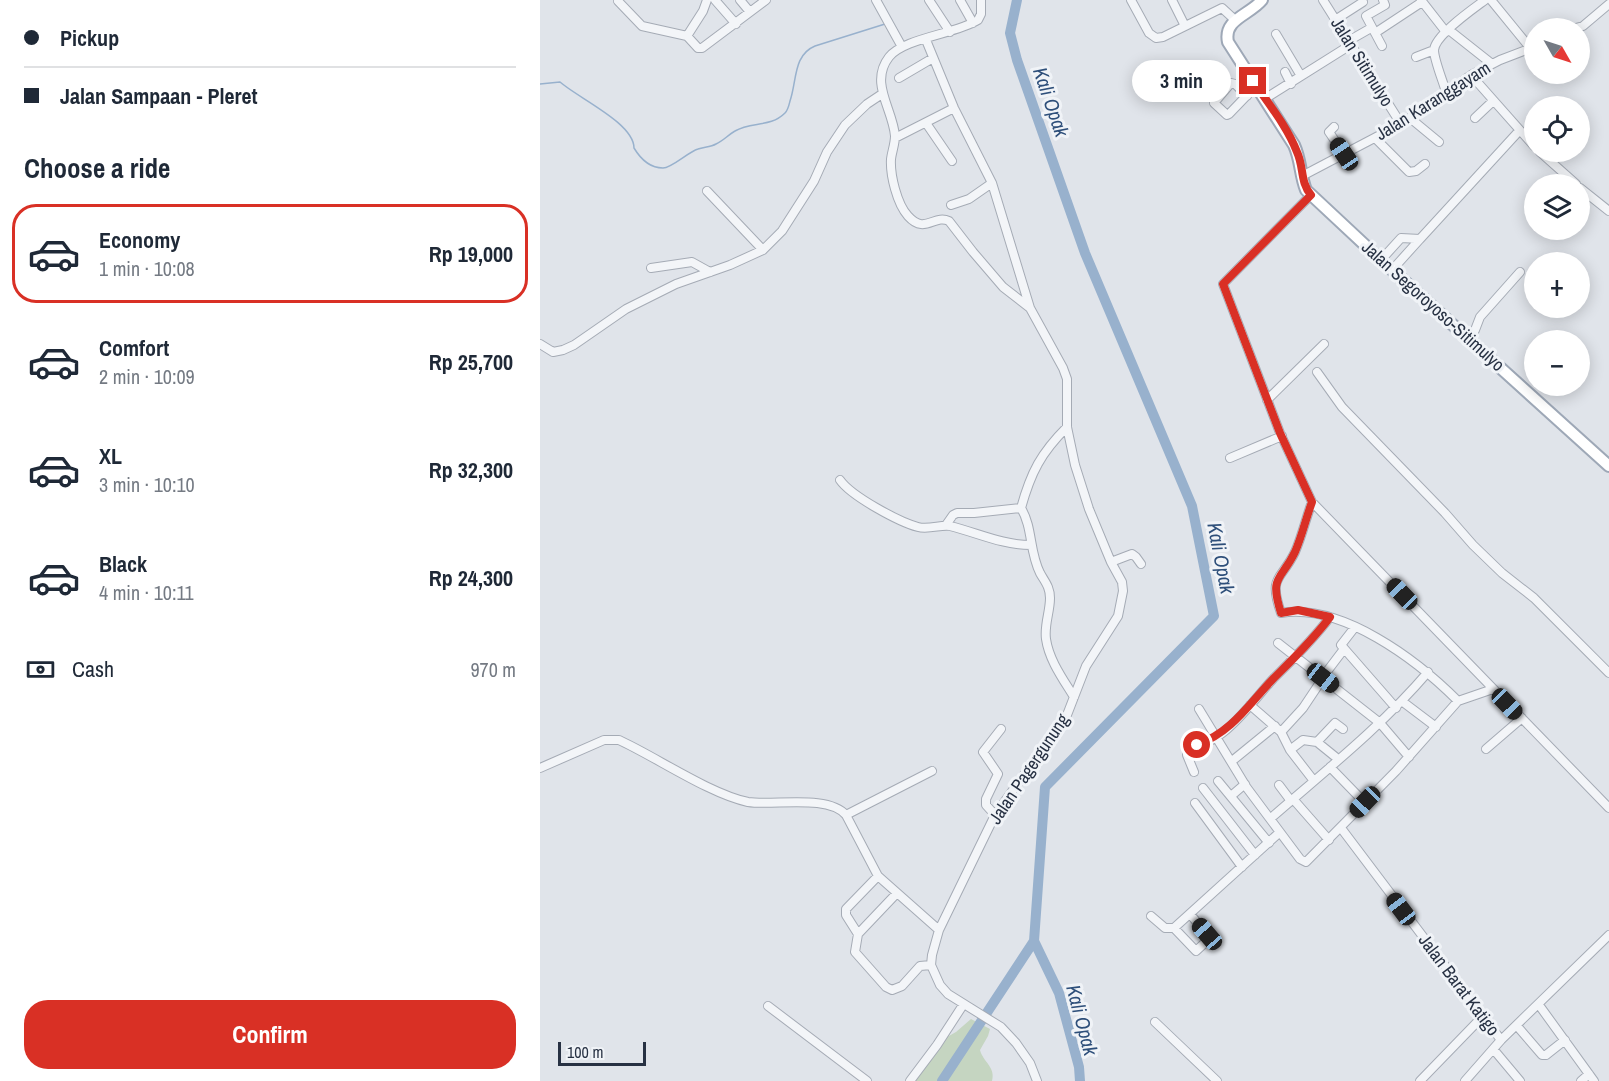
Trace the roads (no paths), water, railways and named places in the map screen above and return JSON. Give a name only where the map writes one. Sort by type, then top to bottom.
[{"type":"main road","points":[[1262,0],[1235,20],[1229,28],[1228,42],[1294,145],[1300,161],[1304,185],[1311,195]]},
{"type":"main road","name":"Jalan Segoroyoso-Sitimulyo","points":[[1311,195],[1608,464]]},
{"type":"street","points":[[687,36],[703,11],[707,0]]},
{"type":"street","points":[[715,0],[736,24]]},
{"type":"street","points":[[740,0],[750,12]]},
{"type":"street","points":[[876,0],[902,46],[973,23],[981,14],[981,0]]},
{"type":"street","points":[[929,0],[950,32]]},
{"type":"street","points":[[960,0],[973,23]]},
{"type":"street","points":[[1131,0],[1149,33],[1156,38],[1163,37],[1222,8],[1235,20]]},
{"type":"street","points":[[1172,0],[1185,26]]},
{"type":"street","name":"Jalan Sitimulyo","points":[[1323,0],[1401,124]]},
{"type":"street","points":[[1382,46],[1366,16],[1385,5],[1383,0]]},
{"type":"street","points":[[1446,92],[1434,50],[1447,31],[1485,0]]},
{"type":"street","points":[[1491,0],[1524,38]]},
{"type":"street","points":[[618,1],[645,27],[687,36],[698,48],[702,48],[736,24],[764,1]]},
{"type":"street","points":[[1266,98],[1291,84],[1351,42],[1422,1],[1447,31],[1492,64]]},
{"type":"street","points":[[1335,20],[1363,2]]},
{"type":"street","points":[[1590,20],[1609,4]]},
{"type":"street","points":[[1276,34],[1301,76]]},
{"type":"street","points":[[926,40],[954,108],[992,183],[1030,308]]},
{"type":"street","name":"Jalan Pagergunung","points":[[902,46],[890,56],[883,68],[882,94],[895,138],[891,157],[891,176],[903,209],[916,223],[924,225],[944,219],[949,221],[1003,287],[1030,308],[1067,380],[1067,427],[1075,465],[1089,509],[1122,582],[1123,599],[1119,615],[1086,666],[1067,715],[995,815],[939,930],[931,965]]},
{"type":"street","points":[[1416,57],[1434,50]]},
{"type":"street","name":"Jalan Karanggayam","points":[[1302,176],[1401,124],[1471,75],[1524,52]]},
{"type":"street","points":[[899,78],[933,58]]},
{"type":"street","points":[[1285,72],[1291,84]]},
{"type":"street","points":[[1471,75],[1524,136]]},
{"type":"street","points":[[1247,96],[1256,86]]},
{"type":"street","points":[[540,344],[553,352],[563,350],[574,345],[626,309],[676,284],[763,250],[782,231],[814,181],[826,152],[845,125],[867,104],[882,94]]},
{"type":"street","points":[[1475,118],[1493,100]]},
{"type":"street","points":[[895,138],[954,108]]},
{"type":"street","points":[[1410,118],[1439,142]]},
{"type":"street","points":[[926,123],[952,161]]},
{"type":"street","points":[[1334,126],[1329,132],[1344,154]]},
{"type":"street","points":[[1392,270],[1519,131]]},
{"type":"street","points":[[1374,138],[1409,172],[1416,171],[1425,164]]},
{"type":"street","points":[[1551,162],[1565,174]]},
{"type":"street","points":[[951,205],[969,199],[992,183]]},
{"type":"street","points":[[707,191],[763,250]]},
{"type":"street","points":[[1311,195],[1223,284],[1267,400],[1312,502],[1609,808]]},
{"type":"street","points":[[1590,196],[1609,211]]},
{"type":"street","points":[[1381,260],[1401,238],[1420,239]]},
{"type":"street","points":[[651,268],[692,262],[710,272]]},
{"type":"street","points":[[1468,339],[1475,330],[1480,317],[1520,272]]},
{"type":"street","points":[[1267,400],[1324,344]]},
{"type":"street","points":[[1317,372],[1342,407],[1473,544],[1502,573],[1534,598],[1609,673]]},
{"type":"street","points":[[1067,427],[1042,456],[1032,473],[1021,508],[1029,521],[1031,545],[1040,572],[1050,588],[1051,600],[1046,638],[1051,657],[1074,697]]},
{"type":"street","points":[[1230,458],[1282,436]]},
{"type":"street","points":[[840,480],[845,487],[875,507],[919,528],[937,528],[946,525],[1001,542],[1031,545]]},
{"type":"street","points":[[1312,502],[1294,553],[1280,574],[1275,588],[1281,613],[1298,610],[1330,617],[1355,627],[1406,655],[1428,672],[1458,701]]},
{"type":"street","points":[[946,525],[953,514],[957,513],[1021,508]]},
{"type":"street","points":[[1111,562],[1132,554],[1141,564]]},
{"type":"street","points":[[1194,772],[1187,755],[1188,745],[1197,745],[1216,736],[1237,719],[1273,679],[1296,658],[1330,617]]},
{"type":"street","points":[[1355,627],[1341,645],[1396,708]]},
{"type":"street","points":[[1278,643],[1380,723],[1409,757]]},
{"type":"street","points":[[1232,761],[1278,729],[1303,708],[1344,649]]},
{"type":"street","points":[[1271,818],[1403,702],[1428,672]]},
{"type":"street","points":[[1199,709],[1245,784],[1300,859],[1306,862],[1409,757],[1458,701],[1492,689]]},
{"type":"street","points":[[1403,702],[1436,727]]},
{"type":"street","points":[[1250,705],[1278,729],[1290,750],[1314,781]]},
{"type":"street","points":[[1486,749],[1522,718]]},
{"type":"street","points":[[1317,742],[1335,723],[1342,729]]},
{"type":"street","points":[[995,815],[986,806],[986,799],[998,774],[983,752],[1001,729]]},
{"type":"street","points":[[540,768],[604,740],[619,740],[705,785],[749,802],[788,801],[838,809],[846,815],[878,876],[939,930]]},
{"type":"street","points":[[1290,750],[1303,740],[1317,742],[1338,759]]},
{"type":"street","points":[[1330,767],[1365,802]]},
{"type":"street","points":[[846,815],[932,771]]},
{"type":"street","points":[[1218,781],[1269,843]]},
{"type":"street","points":[[1231,796],[1245,784]]},
{"type":"street","points":[[1279,784],[1329,840]]},
{"type":"street","points":[[1203,788],[1255,855]]},
{"type":"street","points":[[1195,803],[1242,867]]},
{"type":"street","name":"Jalan Barat Katigo","points":[[1341,828],[1502,1040],[1465,1081]]},
{"type":"street","points":[[1151,916],[1165,928],[1174,928],[1280,832]]},
{"type":"street","points":[[858,934],[846,915],[846,909],[878,876]]},
{"type":"street","points":[[897,893],[858,934],[855,952],[886,987],[892,990],[902,986],[920,966],[931,965],[940,985],[948,994],[1001,1027],[1016,1043],[1030,1063],[1037,1081]]},
{"type":"street","points":[[1174,928],[1194,951],[1197,951],[1210,937],[1190,914]]},
{"type":"street","points":[[1502,1040],[1609,935]]},
{"type":"street","points":[[910,1081],[963,1005]]},
{"type":"street","points":[[1539,1005],[1591,1078],[1581,1081]]},
{"type":"street","points":[[768,1006],[867,1081]]},
{"type":"street","points":[[1420,1081],[1483,1016]]},
{"type":"street","points":[[1155,1022],[1217,1081]]},
{"type":"street","points":[[1517,1026],[1542,1055],[1546,1055],[1565,1040]]},
{"type":"street","points":[[1494,1050],[1517,1080]]},
{"type":"waterway","name":"Kali Opak","points":[[1017,0],[1010,33],[1017,60],[1085,253],[1192,506],[1214,616],[1045,787],[1034,941],[1059,993],[1079,1067],[1080,1081]]},
{"type":"waterway","points":[[540,84],[560,82],[604,112],[625,129],[642,159],[663,168],[700,148],[719,143],[741,128],[779,118],[788,109],[799,62],[808,50],[885,24]]},
{"type":"waterway","points":[[942,1081],[1034,941]]}]
